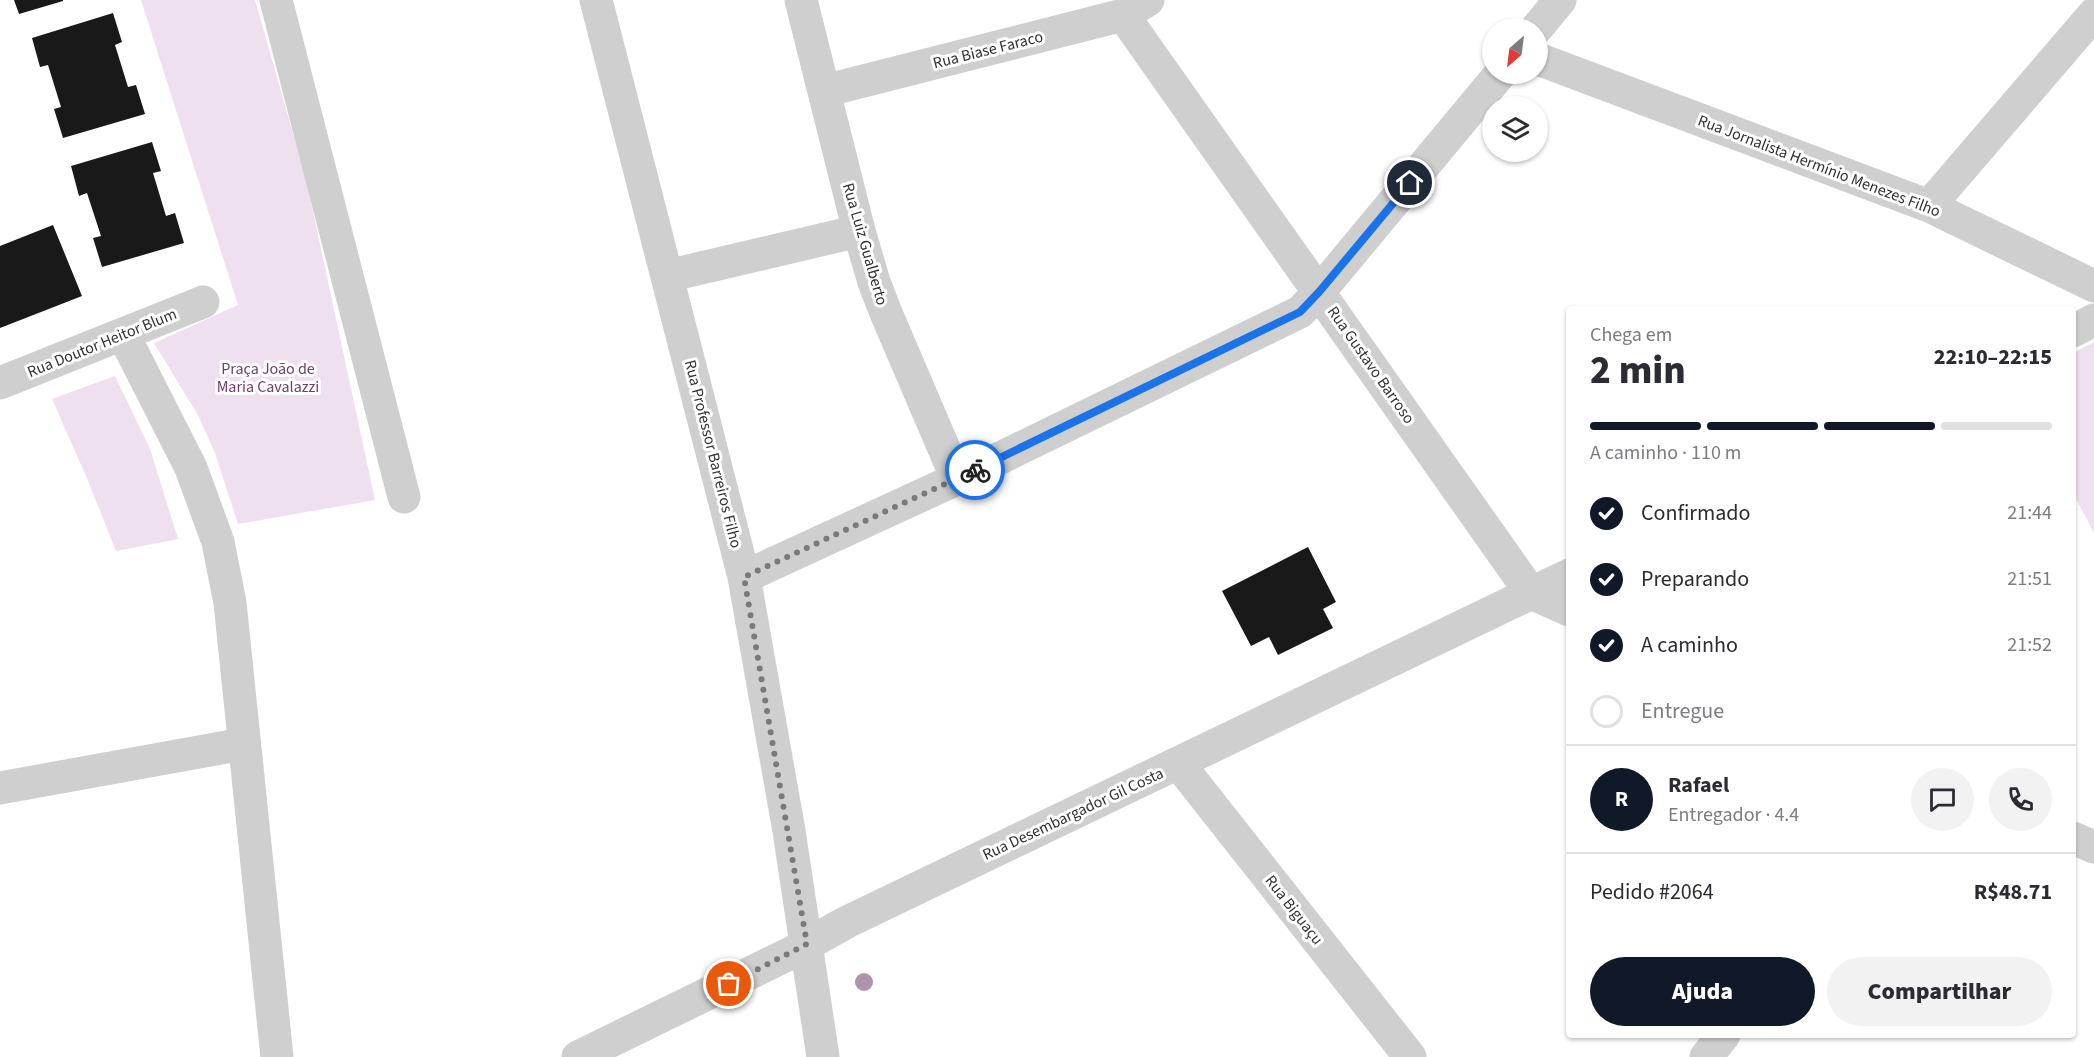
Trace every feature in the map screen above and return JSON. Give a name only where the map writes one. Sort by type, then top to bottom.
[{"type":"street","points":[[276,0],[404,497]]},
{"type":"street","name":"Rua Professor Barreiros Filho","points":[[596,0],[744,577],[807,944],[823,1057]]},
{"type":"street","name":"Rua Luiz Gualberto","points":[[801,0],[859,231],[886,313],[957,479]]},
{"type":"street","points":[[1545,18],[1560,0]]},
{"type":"street","name":"Rua Biase Faraco","points":[[824,91],[1136,8]]},
{"type":"street","name":"Rua Gustavo Barroso","points":[[1136,8],[1319,292],[1531,593]]},
{"type":"street","points":[[1929,206],[2094,14]]},
{"type":"street","name":"Rua Jornalista Hermínio Menezes Filho","points":[[1548,63],[1929,206],[2094,286]]},
{"type":"street","points":[[744,577],[957,479],[1300,312],[1492,84]]},
{"type":"street","points":[[667,276],[859,231]]},
{"type":"street","name":"Rua Doutor Heitor Blum","points":[[0,383],[203,302]]},
{"type":"street","points":[[2076,329],[2094,320]]},
{"type":"street","points":[[123,334],[191,468],[218,542],[230,603],[277,1057]]},
{"type":"street","name":"Rua Desembargador Gil Costa","points":[[578,1057],[847,922],[1566,576]]},
{"type":"street","points":[[1531,593],[1566,609]]},
{"type":"street","points":[[0,789],[243,744]]},
{"type":"street","name":"Rua Biguaçu","points":[[1179,764],[1410,1057]]},
{"type":"street","points":[[2076,839],[2094,847]]},
{"type":"street","points":[[1706,1057],[1722,1038]]},
{"type":"green space","name":"Praça João de Maria Cavalazzi","points":[[141,0],[255,0],[306,179],[375,500],[238,524],[215,453],[198,415],[154,343],[238,305]]},
{"type":"green space","points":[[2094,342],[2094,533],[2076,499],[2076,351]]},
{"type":"green space","points":[[115,376],[150,449],[178,539],[116,551],[52,399]]},
{"type":"building","points":[[14,0],[63,0],[63,1],[19,14]]},
{"type":"building","points":[[113,13],[122,42],[115,45],[128,87],[136,85],[145,114],[63,138],[54,109],[61,107],[48,65],[40,67],[32,38]]},
{"type":"building","points":[[152,142],[161,171],[153,173],[166,216],[175,213],[184,243],[102,267],[93,238],[101,236],[87,193],[79,196],[71,166]]},
{"type":"building","points":[[53,225],[82,296],[0,328],[0,246]]},
{"type":"building","points":[[1308,547],[1336,602],[1323,609],[1333,628],[1278,655],[1269,637],[1251,646],[1222,591]]},
{"type":"way so far","points":[[729,984],[807,944],[744,577],[975,470]]},
{"type":"route","points":[[975,470],[1300,312],[1410,183]]}]
